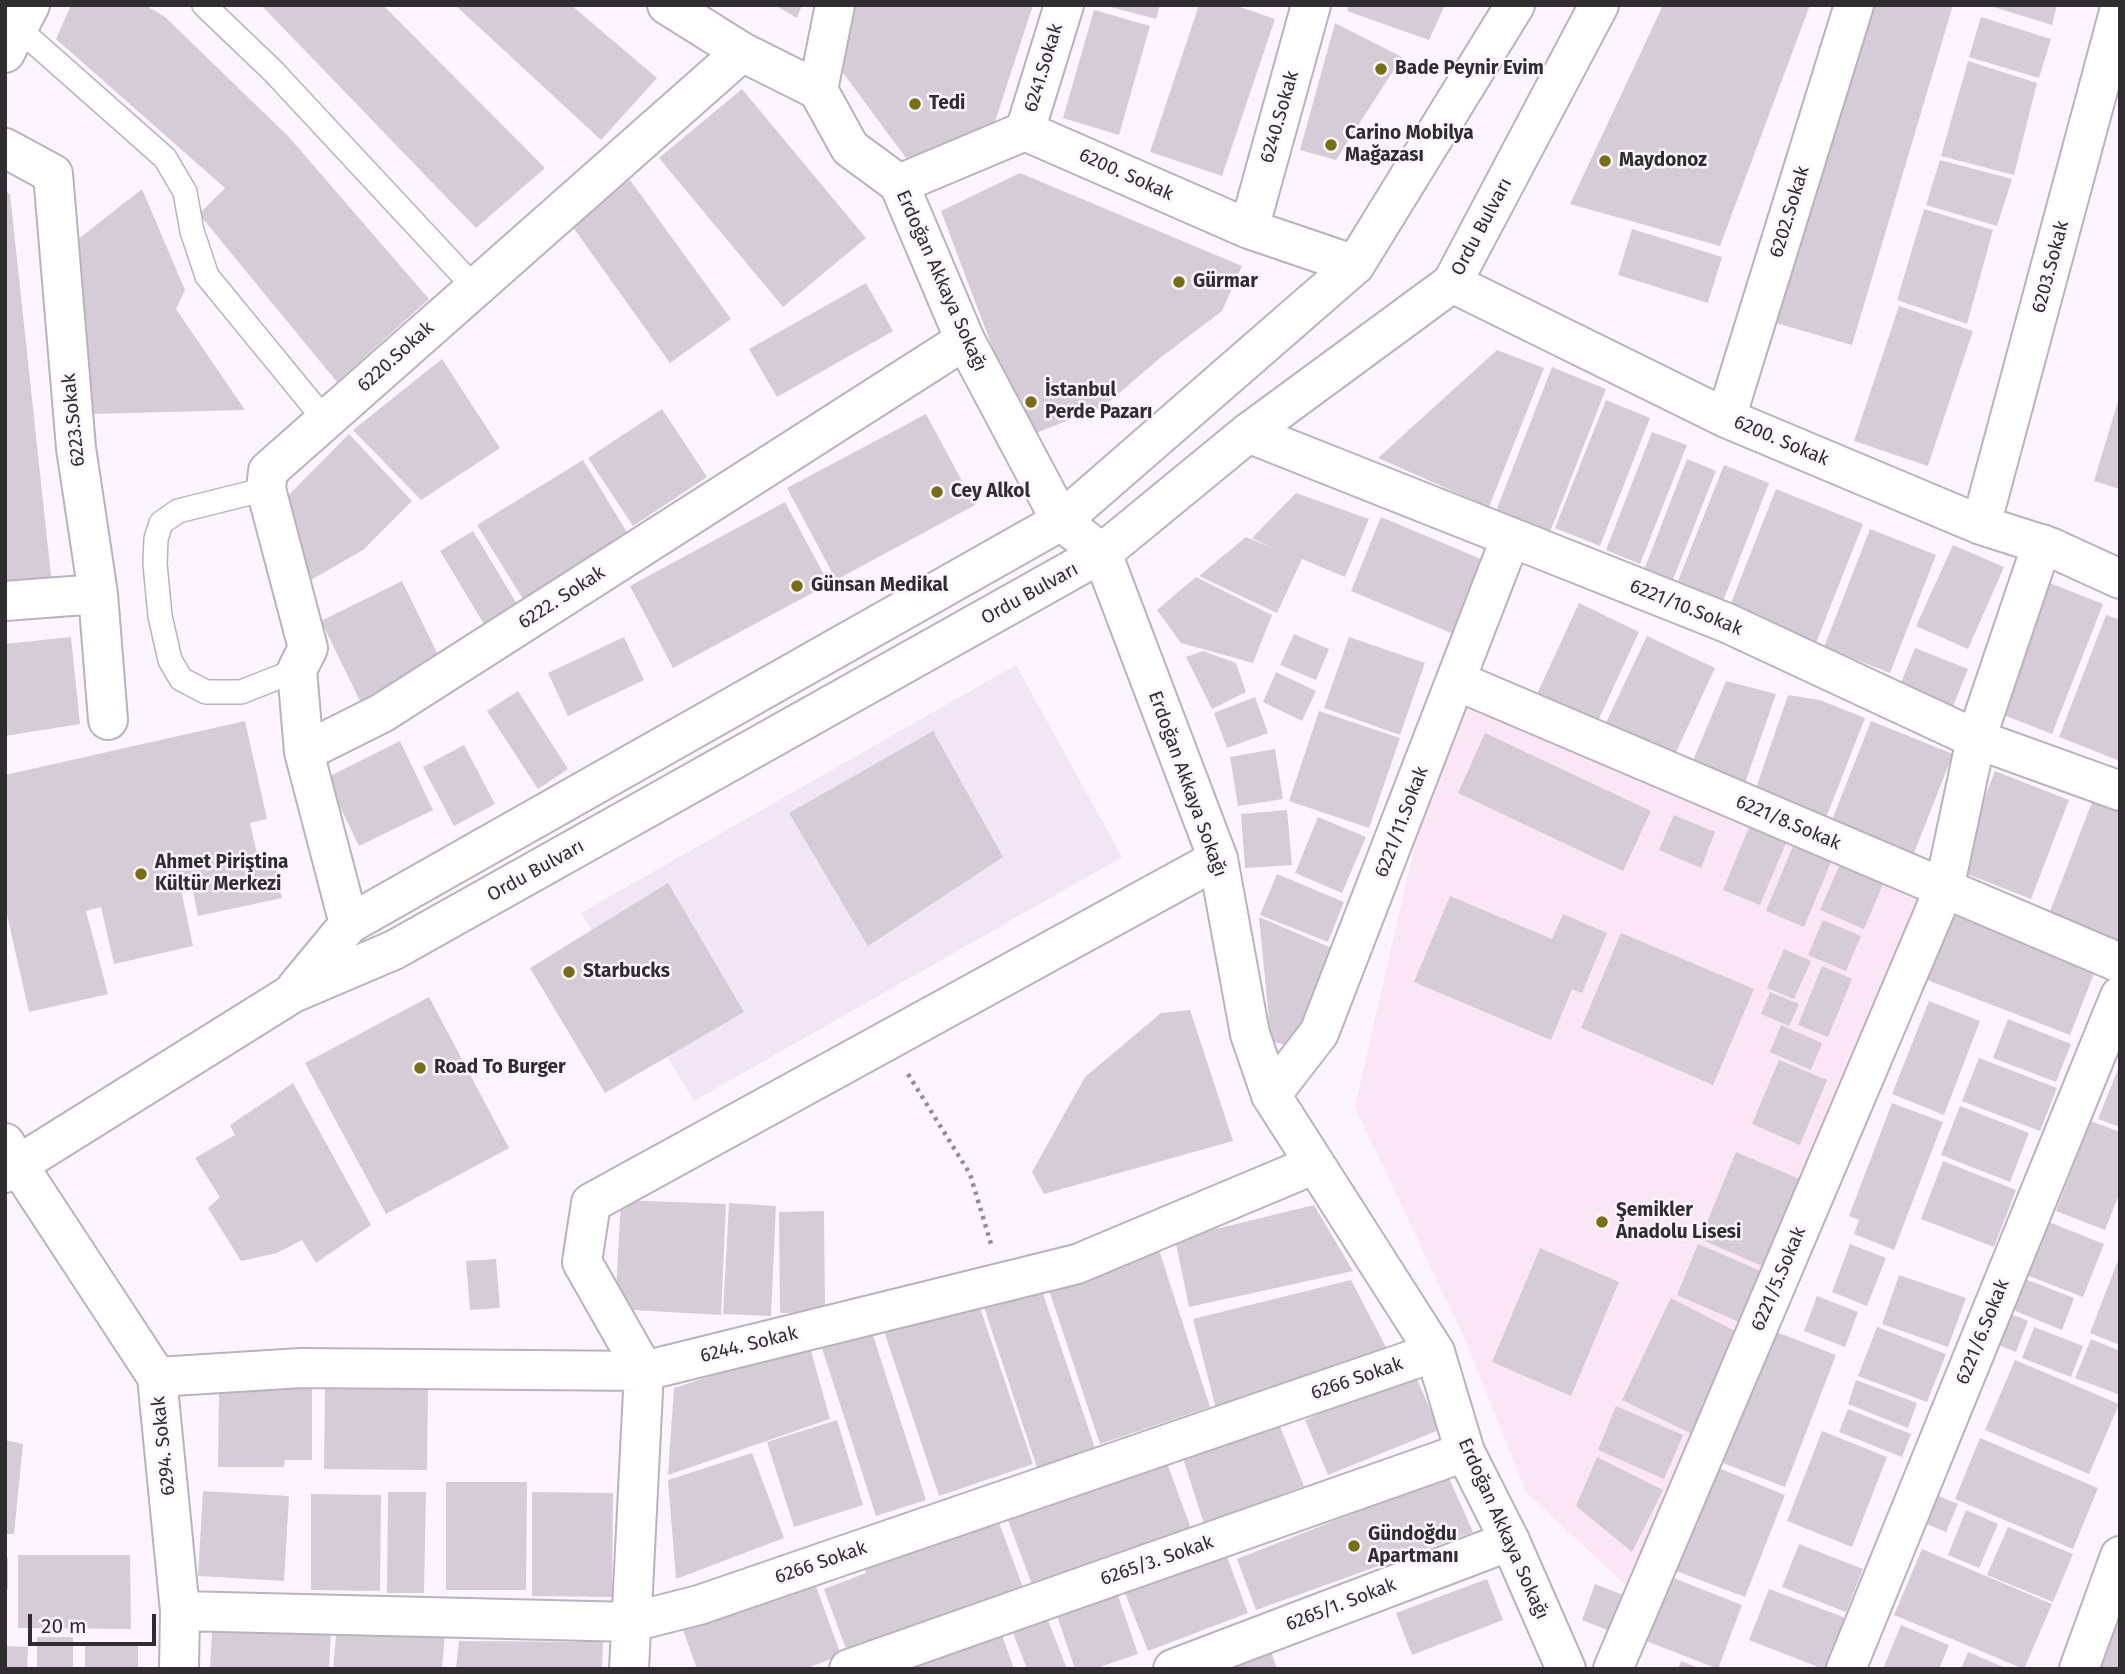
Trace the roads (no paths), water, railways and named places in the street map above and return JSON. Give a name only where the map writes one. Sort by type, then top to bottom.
[{"type":"street","points":[[667,5],[742,51],[818,90],[835,5]]},
{"type":"street","name":"6241.Sokak","points":[[1025,131],[1064,5]]},
{"type":"street","name":"6240.Sokak","points":[[1249,229],[1311,5]]},
{"type":"street","name":"Ordu Bulvarı","points":[[293,993],[349,923],[1061,521],[1355,265],[1515,5]]},
{"type":"street","name":"Ordu Bulvarı","points":[[9,1160],[293,993],[394,950],[1102,553],[1248,433],[1452,283],[1599,5]]},
{"type":"street","name":"6202.Sokak","points":[[1726,418],[1854,5]]},
{"type":"street","name":"6203.Sokak","points":[[1982,525],[2120,8]]},
{"type":"street","name":"6220.Sokak","points":[[266,489],[268,471],[742,51]]},
{"type":"street","name":"Erdoğan Akkaya Sokağı","points":[[818,90],[850,148],[899,184],[965,340],[1061,521],[1102,553],[1218,859],[1250,1034],[1270,1095],[1436,1352],[1465,1452],[1510,1541],[1566,1669]]},
{"type":"street","points":[[899,184],[1025,131]]},
{"type":"street","name":"6200. Sokak","points":[[1025,131],[1249,229],[1355,265]]},
{"type":"street","name":"6223.Sokak","points":[[5,148],[53,174],[76,447],[98,594],[108,720]]},
{"type":"street","name":"6200. Sokak","points":[[1452,283],[1726,418],[1982,525],[2042,544],[2120,579]]},
{"type":"street","name":"6222. Sokak","points":[[304,752],[382,713],[965,340]]},
{"type":"street","name":"6221/10.Sokak","points":[[1248,433],[1727,623],[1976,739],[2120,791]]},
{"type":"street","points":[[266,489],[308,648],[298,670],[304,752],[349,923]]},
{"type":"street","name":"6221/11.Sokak","points":[[1270,1095],[1320,1033],[1511,537]]},
{"type":"street","name":"6221/5.Sokak","points":[[1613,1669],[1944,889],[1976,739],[2042,544]]},
{"type":"street","points":[[5,601],[98,594]]},
{"type":"street","name":"6221/8.Sokak","points":[[1457,681],[2120,963]]},
{"type":"street","points":[[629,1669],[644,1371],[582,1262],[591,1203],[1218,859]]},
{"type":"street","name":"6221/6.Sokak","points":[[1846,1669],[2120,996]]},
{"type":"street","name":"6294. Sokak","points":[[9,1160],[157,1377],[180,1611],[179,1669]]},
{"type":"street","name":"6244. Sokak","points":[[157,1377],[301,1368],[644,1371],[1076,1264],[1314,1165]]},
{"type":"street","name":"6266 Sokak","points":[[180,1611],[632,1622],[699,1605],[1436,1352]]},
{"type":"street","name":"6265/3. Sokak","points":[[849,1669],[1465,1452]]},
{"type":"street","name":"6265/1. Sokak","points":[[1173,1669],[1510,1541]]},
{"type":"street","points":[[2079,1669],[2113,1596],[2120,1556]]},
{"type":"lane","points":[[204,5],[273,71],[475,288]]},
{"type":"lane","points":[[18,29],[165,158],[185,192],[192,232],[208,276],[325,421]]},
{"type":"lane","points":[[266,489],[178,511],[161,523],[156,539],[155,564],[160,616],[170,660],[181,679],[206,692],[242,692],[298,670]]},
{"type":"place","name":"Bade Peynir Evim","points":[[1381,69]]},
{"type":"place","name":"Tedi","points":[[915,104]]},
{"type":"place","name":"Carino Mobilya Mağazası","points":[[1331,145]]},
{"type":"place","name":"Maydonoz","points":[[1605,161]]},
{"type":"place","name":"Gürmar","points":[[1179,282]]},
{"type":"place","name":"İstanbul Perde Pazarı","points":[[1031,402]]},
{"type":"place","name":"Cey Alkol","points":[[937,492]]},
{"type":"place","name":"Günsan Medikal","points":[[797,586]]},
{"type":"place","name":"Ahmet Piriştina Kültür Merkezi","points":[[141,874]]},
{"type":"place","name":"Starbucks","points":[[569,972]]},
{"type":"place","name":"Road To Burger","points":[[420,1068]]},
{"type":"place","name":"Şemikler Anadolu Lisesi","points":[[1602,1222]]},
{"type":"place","name":"Gündoğdu Apartmanı","points":[[1354,1546]]}]
